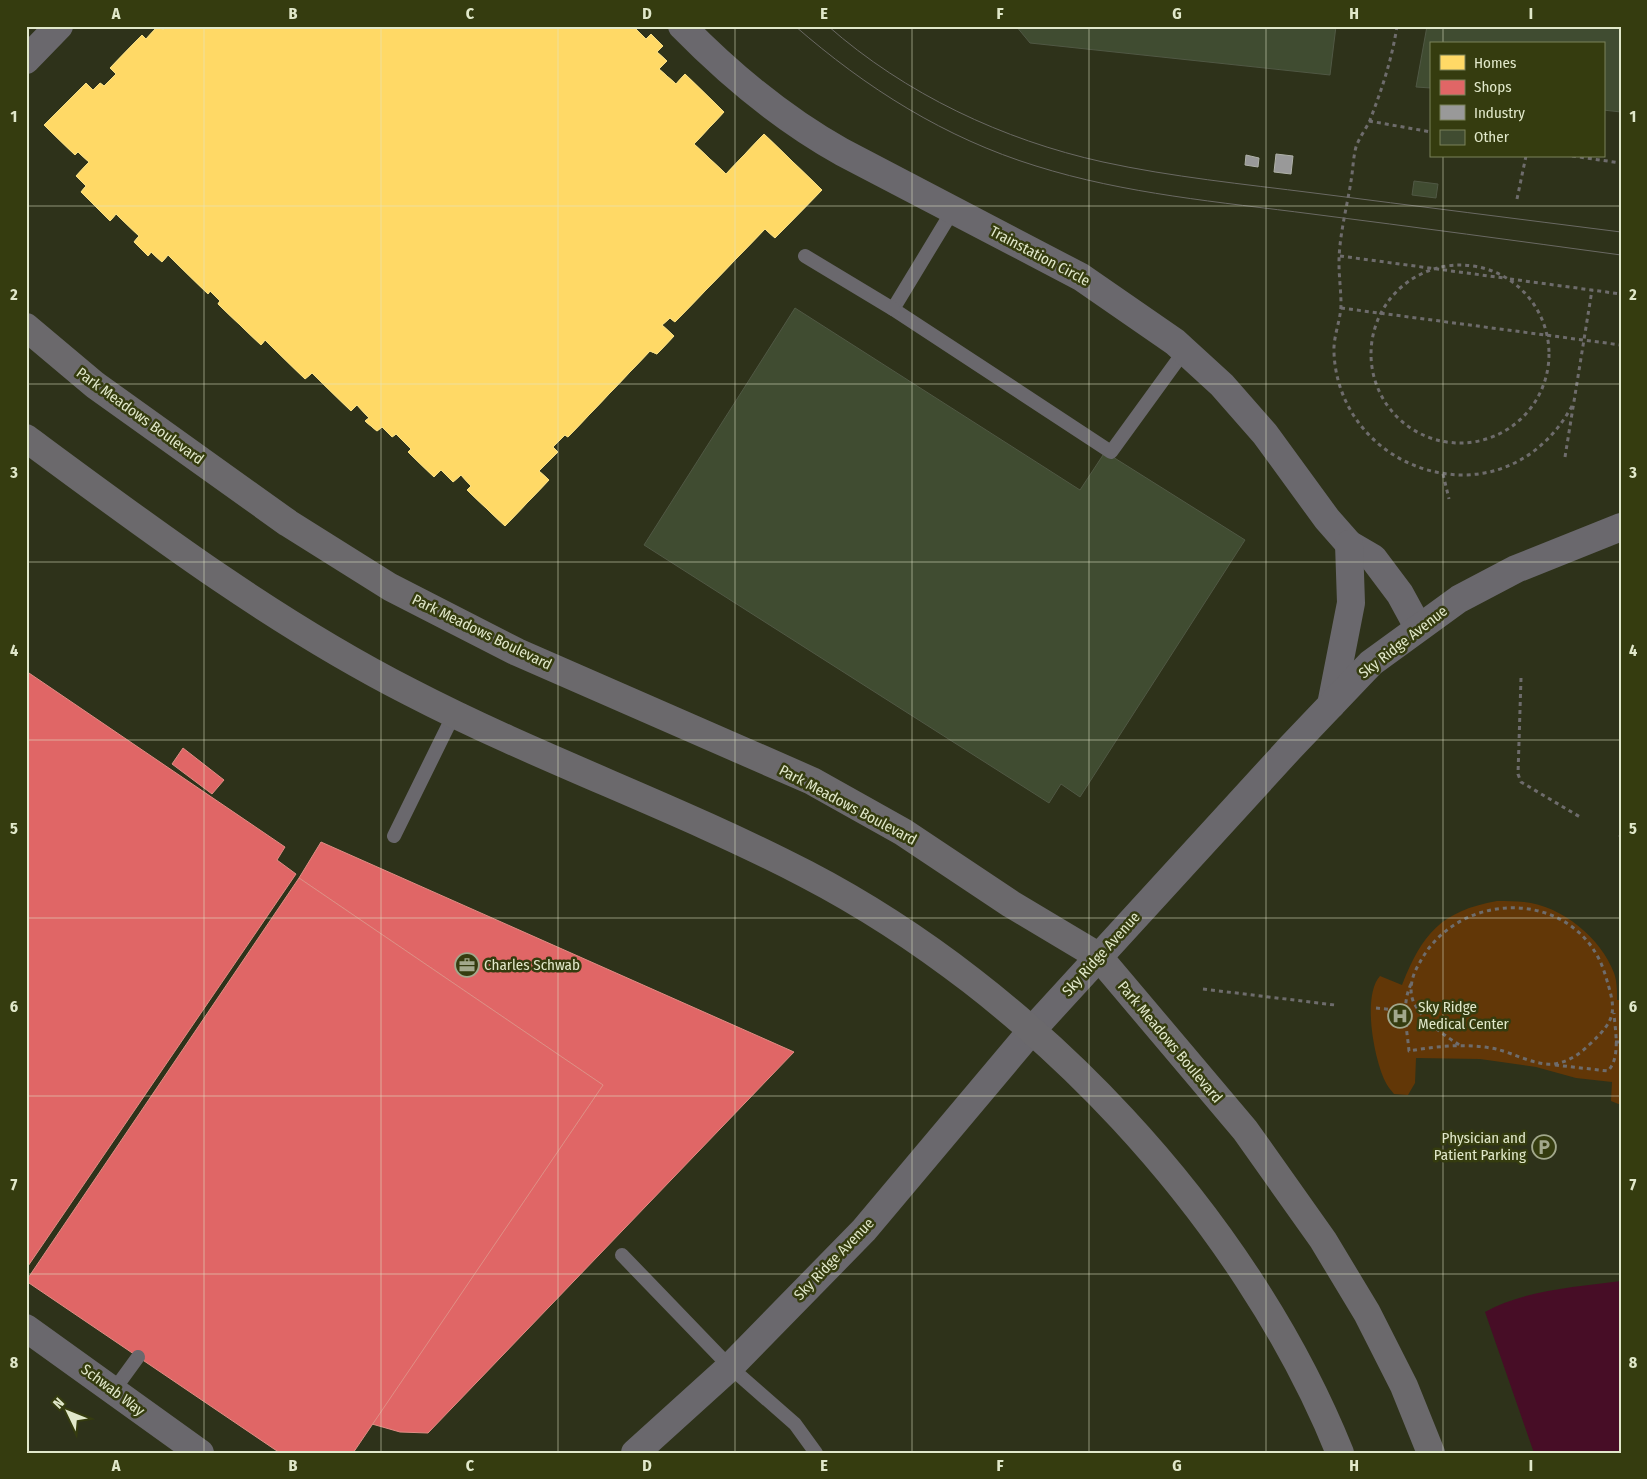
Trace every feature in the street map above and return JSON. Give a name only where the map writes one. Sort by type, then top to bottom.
[{"type":"main road","name":"Park Meadows Boulevard","points":[[26,327],[95,385],[272,512],[390,587],[517,652],[812,781],[903,832],[1011,904],[1098,956],[1245,1130],[1323,1240],[1367,1313],[1404,1386],[1431,1453]]},
{"type":"main road","points":[[26,438],[115,505],[289,625],[407,691],[454,714],[732,837],[811,876],[934,952],[1032,1030],[1136,1132],[1179,1182],[1252,1285],[1293,1354],[1328,1421],[1340,1453]]},
{"type":"street","points":[[26,60],[59,26]]},
{"type":"street","name":"Trainstation Circle","points":[[682,26],[741,83],[791,121],[842,152],[1081,277],[1152,324],[1185,350],[1222,385],[1265,434],[1327,519],[1349,544],[1372,558],[1400,594],[1418,627]]},
{"type":"street","name":"Sky Ridge Avenue","points":[[635,1453],[730,1367],[864,1230],[1032,1030],[1098,956],[1371,664],[1418,627],[1459,599],[1516,569],[1621,527]]},
{"type":"street","points":[[1332,705],[1351,603],[1349,544]]},
{"type":"street","name":"Schwab Way","points":[[26,1328],[200,1453]]},
{"type":"lane","points":[[893,309],[953,210]]},
{"type":"lane","points":[[805,256],[893,309],[1111,452],[1185,350]]},
{"type":"lane","points":[[394,836],[454,714]]},
{"type":"lane","points":[[622,1256],[730,1367],[795,1424],[816,1453]]},
{"type":"lane","points":[[114,1390],[138,1357]]},
{"type":"path","points":[[1397,26],[1392,58],[1369,121],[1356,147],[1340,256],[1341,308],[1335,331],[1335,366],[1342,392],[1350,411],[1371,438],[1393,456],[1411,465],[1443,474],[1471,475],[1492,472],[1512,465],[1530,455],[1548,441],[1562,425],[1573,404]]},
{"type":"path","points":[[1369,121],[1430,132]]},
{"type":"path","points":[[1517,199],[1526,158]]},
{"type":"path","points":[[1586,158],[1621,163]]},
{"type":"path","points":[[1340,256],[1621,294]]},
{"type":"path","points":[[1469,265],[1498,273],[1507,278],[1532,302],[1540,314],[1547,335],[1549,358],[1542,388],[1526,414],[1503,432],[1488,438],[1474,442],[1444,442],[1415,432],[1392,412],[1376,386],[1372,372],[1372,342],[1375,327],[1381,313],[1399,289],[1424,272],[1469,265]]},
{"type":"path","points":[[1565,457],[1592,290]]},
{"type":"path","points":[[1341,308],[1621,345]]},
{"type":"path","points":[[1443,474],[1449,498]]},
{"type":"path","points":[[1521,678],[1518,774],[1521,782],[1580,816]]},
{"type":"path","points":[[1502,907],[1545,912],[1582,935],[1602,964],[1613,1006],[1614,1064],[1608,1071],[1552,1064],[1495,1049],[1461,1046],[1409,1051],[1405,1011],[1407,992],[1423,954],[1447,928],[1482,911],[1502,907]]},
{"type":"path","points":[[1411,984],[1413,1002],[1422,1014],[1433,1026],[1461,1046]]},
{"type":"path","points":[[1203,989],[1335,1005]]},
{"type":"path","points":[[1552,1064],[1568,1061],[1596,1039],[1611,1021],[1613,1006]]},
{"type":"path","points":[[1376,1008],[1405,1011]]},
{"type":"path","points":[[1615,1042],[1621,1042]]},
{"type":"shaded area","points":[[1497,901],[1538,905],[1566,917],[1590,936],[1608,960],[1616,979],[1617,1000],[1621,1000],[1621,1105],[1611,1101],[1612,1082],[1576,1078],[1536,1067],[1480,1059],[1416,1058],[1415,1083],[1408,1095],[1394,1094],[1387,1085],[1377,1058],[1371,1012],[1375,985],[1380,976],[1402,985],[1417,952],[1436,928],[1461,911]]},
{"type":"shaded area","points":[[1621,1281],[1621,1453],[1534,1453],[1485,1312],[1517,1299],[1551,1290]]},
{"type":"building: Homes","points":[[158,26],[163,30],[167,26],[638,26],[636,29],[646,39],[651,34],[663,46],[657,52],[667,61],[659,69],[676,84],[685,74],[724,112],[694,144],[726,174],[764,134],[822,190],[775,238],[765,229],[675,322],[670,318],[662,325],[674,336],[657,354],[650,351],[568,437],[565,435],[553,447],[558,452],[539,471],[549,480],[505,526],[467,490],[471,486],[461,475],[453,482],[441,470],[434,477],[408,452],[411,449],[396,434],[392,437],[382,427],[377,431],[365,421],[369,418],[357,405],[351,411],[312,373],[305,379],[265,340],[261,345],[218,304],[220,301],[210,291],[208,294],[168,255],[162,262],[151,252],[148,256],[134,242],[139,236],[116,214],[110,221],[81,192],[86,186],[76,176],[89,162],[78,152],[75,155],[44,125],[86,83],[93,90],[100,83],[104,86],[116,74],[110,68],[142,35],[146,39]],"holes":[[[548,81],[577,109],[575,111],[587,123],[591,120],[604,132],[598,138],[640,178],[644,174],[663,191],[645,211],[632,199],[615,217],[619,221],[610,231],[613,233],[608,239],[611,242],[601,254],[591,245],[566,271],[575,279],[552,303],[543,295],[532,305],[540,312],[534,319],[529,315],[520,325],[515,320],[497,339],[510,351],[490,374],[483,367],[474,377],[459,378],[455,374],[458,371],[445,359],[448,356],[435,343],[431,347],[414,331],[420,325],[411,316],[413,312],[395,295],[385,306],[373,295],[363,305],[360,303],[361,288],[372,277],[366,272],[384,254],[397,266],[414,247],[411,243],[420,233],[418,230],[423,225],[418,220],[426,211],[432,216],[448,199],[444,195],[454,185],[451,181],[457,174],[466,182],[497,149],[493,146],[508,130],[513,134],[523,124],[528,129],[547,109],[533,96]]]},
{"type":"building: Homes","points":[[158,26],[163,30],[167,26],[638,26],[636,29],[646,39],[651,34],[663,46],[657,52],[667,61],[659,69],[676,84],[685,74],[724,112],[694,144],[726,174],[764,134],[822,190],[775,238],[765,229],[675,322],[670,318],[662,325],[674,336],[657,354],[650,351],[568,437],[565,435],[553,447],[558,452],[539,471],[549,480],[505,526],[467,490],[471,486],[461,475],[453,482],[441,470],[434,477],[408,452],[411,449],[396,434],[392,437],[382,427],[377,431],[365,421],[369,418],[357,405],[351,411],[312,373],[305,379],[265,340],[261,345],[218,304],[220,301],[210,291],[208,294],[168,255],[162,262],[151,252],[148,256],[134,242],[139,236],[116,214],[110,221],[81,192],[86,186],[76,176],[89,162],[78,152],[75,155],[44,125],[86,83],[93,90],[100,83],[104,86],[116,74],[110,68],[142,35],[146,39]]},
{"type":"building: Shops","points":[[26,671],[285,847],[277,860],[296,874],[26,1269]]},
{"type":"building: Shops","points":[[183,748],[224,780],[212,794],[172,764]]},
{"type":"building: Shops","points":[[321,842],[794,1052],[428,1433],[400,1432],[372,1424],[603,1085],[299,878]]},
{"type":"building: Shops","points":[[299,878],[603,1085],[353,1453],[280,1453],[26,1281]]},
{"type":"building: Industry","points":[[1276,154],[1293,156],[1291,174],[1274,172]]},
{"type":"building: Industry","points":[[1246,155],[1259,158],[1258,167],[1245,165]]},
{"type":"building: Other","points":[[1016,26],[1336,26],[1330,75],[1030,43]]},
{"type":"building: Other","points":[[1427,26],[1621,26],[1621,112],[1604,110],[1604,42],[1430,42],[1430,88],[1416,87]]},
{"type":"building: Other","points":[[1414,181],[1438,184],[1436,198],[1412,195]]},
{"type":"building: Other","points":[[795,308],[1080,490],[1105,452],[1245,540],[1080,797],[1061,784],[1049,803],[644,545]]},
{"type":"tram line","points":[[795,26],[822,49],[878,90],[938,126],[1002,154],[1070,176],[1173,196],[1621,255]]},
{"type":"tram line","points":[[828,26],[889,73],[922,93],[992,127],[1066,153],[1103,162],[1181,176],[1621,232]]},
{"type":"place","name":"Charles Schwab","points":[[467,965]]},
{"type":"place","name":"Sky Ridge Medical Center","points":[[1400,1016]]},
{"type":"place","name":"Physician and Patient Parking","points":[[1544,1147]]}]
